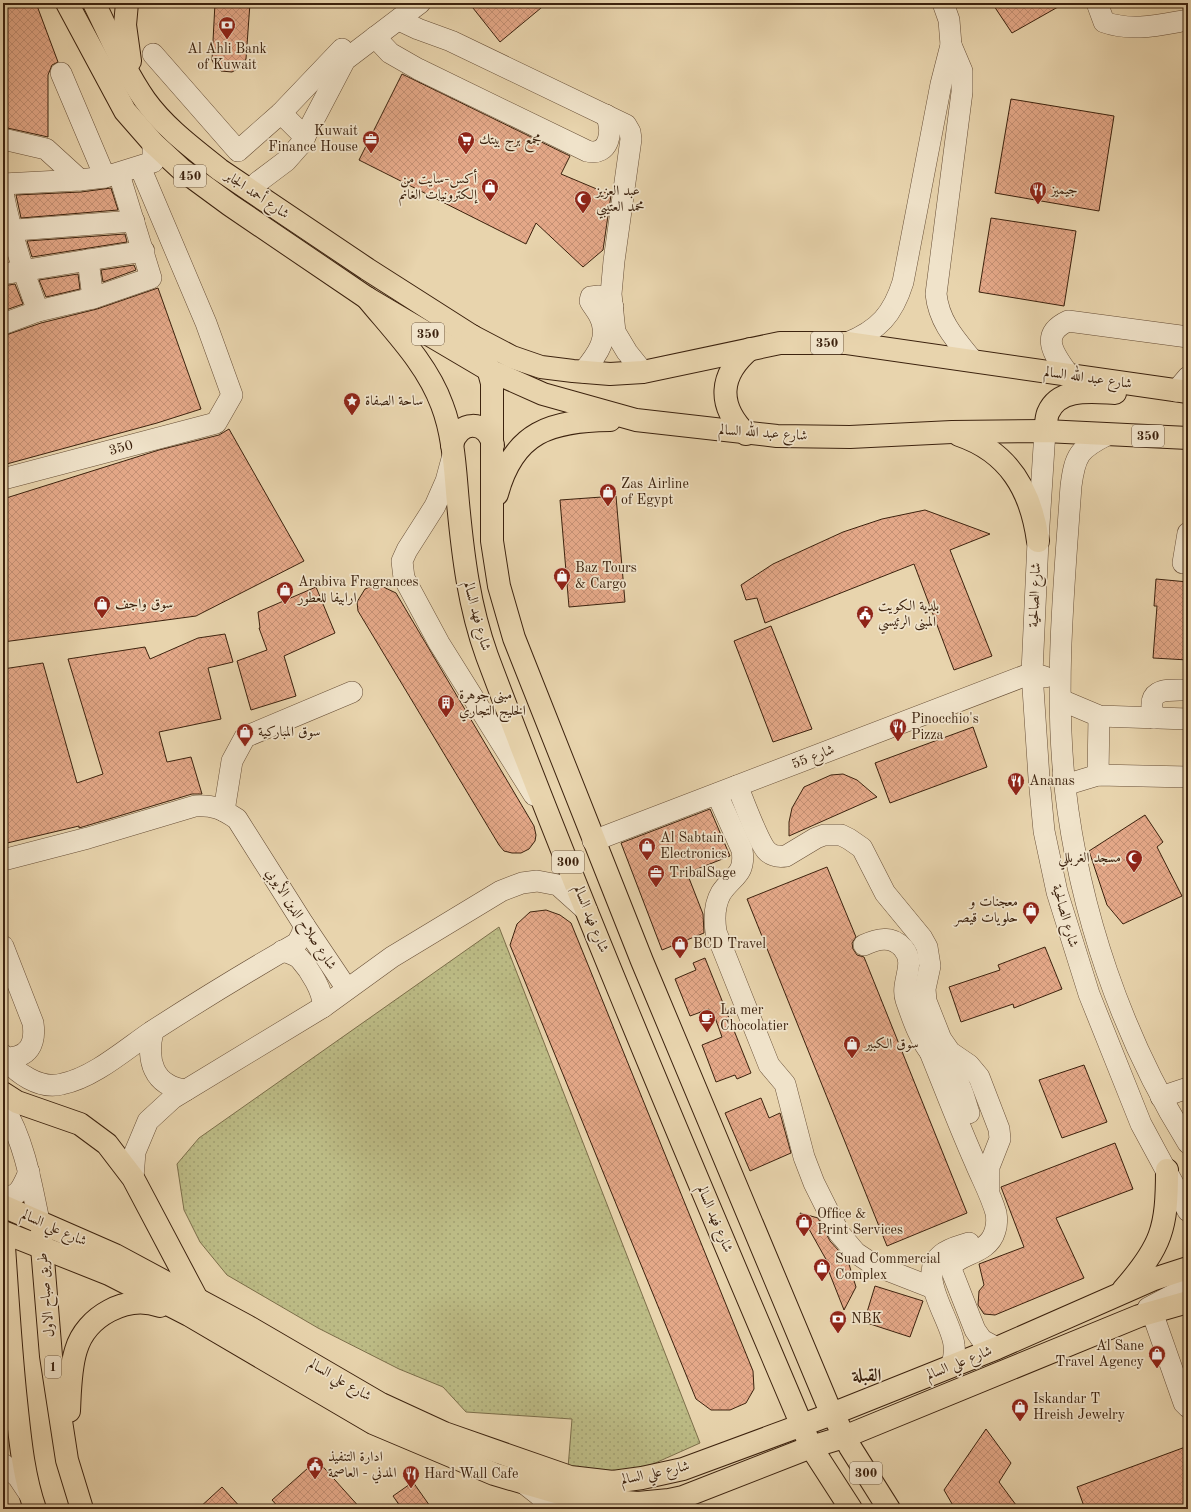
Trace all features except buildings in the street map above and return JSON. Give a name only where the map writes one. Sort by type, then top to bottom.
[{"type":"main road","name":"شارع أحمد الجابر","points":[[67,3],[124,111],[153,143],[205,187],[367,298]]},
{"type":"main road","name":"شارع أحمد الجابر","points":[[94,3],[137,87],[156,113],[182,139],[220,170],[367,269],[472,336]]},
{"type":"main road","points":[[127,3],[125,25],[127,47],[137,87]]},
{"type":"main road","name":"شارع عبد الله السالم","points":[[367,298],[489,370],[542,394],[636,420],[746,434],[850,437],[952,432],[1045,432],[1188,438]]},
{"type":"main road","name":"شارع فهد السالم","points":[[367,298],[415,356],[426,373],[442,405],[453,450],[468,593],[486,653],[587,911],[811,1447],[851,1509]]},
{"type":"main road","name":"شارع عبد الله السالم","points":[[472,336],[512,357],[541,367],[583,372],[610,374],[643,372],[780,343],[847,343],[1069,375],[1185,389]]},
{"type":"main road","name":"شارع فهد السالم","points":[[472,336],[482,352],[489,370],[493,397],[491,514],[494,561],[504,607],[514,638],[593,842],[704,1112],[832,1414],[844,1437],[889,1509]]},
{"type":"main road","points":[[746,434],[732,417],[727,407],[725,390],[732,369],[738,360],[750,349]]},
{"type":"main road","points":[[1045,432],[1048,414],[1053,405],[1070,394],[1092,392],[1145,394],[1185,389]]},
{"type":"main road","points":[[491,514],[502,476],[512,458],[529,439],[540,432],[557,425],[586,421],[636,420]]},
{"type":"main road","points":[[453,450],[453,439],[461,430],[472,426],[484,429],[493,445]]},
{"type":"main road","points":[[952,432],[970,438],[987,448],[1002,460],[1015,475],[1025,492],[1032,510],[1038,541]]},
{"type":"main road","points":[[3,1093],[17,1102],[80,1124],[107,1144],[133,1178],[193,1307],[134,1302],[117,1307],[91,1324],[78,1345],[73,1361],[66,1460]]},
{"type":"main road","points":[[1120,1294],[1144,1267],[1157,1246],[1163,1228],[1167,1197],[1167,1170]]},
{"type":"main road","name":"شارع علي السالم","points":[[3,1206],[115,1255],[373,1423],[444,1454],[525,1484],[575,1497],[596,1505],[651,1503],[682,1497],[811,1447],[844,1437],[1146,1314],[1188,1302]]},
{"type":"main road","name":"طريق صباح الاول","points":[[39,1221],[51,1356],[66,1460],[82,1509]]},
{"type":"main road","points":[[3,1232],[20,1444],[33,1502]]},
{"type":"main road","name":"شارع علي السالم","points":[[3,1232],[193,1307],[381,1404],[444,1433],[570,1477],[613,1482],[642,1478],[683,1469],[832,1414],[997,1348],[1154,1279],[1188,1268]]},
{"type":"street","points":[[251,191],[258,182],[293,155],[306,137],[349,43],[420,3]]},
{"type":"street","points":[[943,3],[949,20],[951,45],[962,71],[962,92],[936,294],[937,308],[951,334],[973,361]]},
{"type":"street","points":[[1097,3],[1104,22],[1116,27],[1133,28],[1188,20]]},
{"type":"street","points":[[401,13],[418,29],[451,41],[606,114],[626,125],[632,139],[614,261],[611,294],[616,332],[627,352],[643,372]]},
{"type":"street","points":[[153,54],[238,151],[342,56],[375,37],[401,13]]},
{"type":"street","points":[[408,62],[401,45],[406,34],[418,29]]},
{"type":"street","points":[[375,37],[390,53],[587,151],[595,153],[602,150],[608,141],[610,130],[606,114]]},
{"type":"street","points":[[847,343],[863,336],[878,326],[889,314],[898,299],[906,269],[941,84],[951,45]]},
{"type":"street","points":[[3,324],[38,311],[93,298],[151,278],[134,221],[61,74]]},
{"type":"street","points":[[281,113],[306,137]]},
{"type":"street","points":[[3,139],[46,149],[80,180]]},
{"type":"street","points":[[3,184],[80,180],[112,175],[153,162],[153,143]]},
{"type":"street","name":"350","points":[[3,479],[216,423],[232,395],[206,324],[140,167]]},
{"type":"street","points":[[3,193],[6,231],[13,273],[38,311]]},
{"type":"street","points":[[6,231],[134,221]]},
{"type":"street","points":[[13,273],[144,251]]},
{"type":"street","points":[[88,260],[93,298]]},
{"type":"street","points":[[906,269],[910,278],[918,283],[929,283],[938,277]]},
{"type":"street","points":[[583,372],[597,356],[603,342],[604,329],[599,315],[590,301],[591,297],[599,296],[613,308]]},
{"type":"street","points":[[1069,375],[1054,355],[1051,347],[1052,335],[1059,325],[1068,321],[1188,337]]},
{"type":"street","name":"شارع الصالحية","points":[[1045,432],[1032,673],[1038,778],[1044,824],[1057,892],[1089,994],[1141,1124],[1188,1211]]},
{"type":"street","name":"شارع الصالحية","points":[[1107,435],[1088,444],[1074,462],[1071,486],[1064,588],[1061,700],[1065,785],[1071,831],[1082,884],[1100,951],[1119,1005],[1161,1097],[1182,1122],[1188,1143]]},
{"type":"street","points":[[453,450],[446,481],[435,506],[407,550],[402,561],[404,578],[439,643],[554,826]]},
{"type":"street","points":[[1183,563],[1188,533]]},
{"type":"street","points":[[1032,673],[1044,677],[1052,686],[1054,717],[1065,785],[1098,775],[1188,777]]},
{"type":"street","name":"شارع 55","points":[[593,842],[1032,673]]},
{"type":"street","points":[[1154,718],[1151,703],[1156,694],[1164,690],[1188,690]]},
{"type":"street","points":[[224,811],[232,762],[245,737],[352,692]]},
{"type":"street","points":[[1061,700],[1099,716],[1188,719]]},
{"type":"street","points":[[1098,775],[1099,716]]},
{"type":"street","points":[[737,786],[763,845],[770,854],[781,857],[786,856],[816,838],[824,835],[841,835],[862,848],[885,893],[922,938],[927,947],[930,966],[925,989],[926,1001],[945,1046],[969,1065],[979,1077],[1000,1134],[988,1176],[989,1190]]},
{"type":"street","points":[[717,794],[742,850],[743,857],[740,870],[722,892],[717,901],[715,911],[716,932],[769,1064],[785,1084],[795,1127],[814,1183],[839,1233],[856,1253],[879,1268],[933,1288]]},
{"type":"street","name":"شارع صلاح الدين الأيوبي","points":[[3,860],[88,838],[195,806],[211,806],[238,819],[346,989]]},
{"type":"street","points":[[133,1178],[135,1152],[148,1121],[173,1098],[323,1007],[392,957],[501,890],[522,883],[537,881],[558,885],[587,911]]},
{"type":"street","points":[[4,1056],[20,1073],[34,1081],[62,1085],[86,1075],[153,1031],[297,943],[302,934],[304,925]]},
{"type":"street","points":[[864,945],[883,939],[891,940],[902,947],[906,952],[909,964],[904,987],[906,999],[924,1044],[956,1079],[972,1120],[992,1158]]},
{"type":"street","points":[[3,946],[33,1023],[35,1036],[31,1047],[22,1055],[13,1058],[4,1056]]},
{"type":"street","points":[[282,951],[292,954],[300,959],[321,990],[323,1007]]},
{"type":"street","points":[[153,1031],[150,1044],[151,1060],[157,1074],[165,1084],[174,1089],[186,1090]]},
{"type":"street","points":[[930,1052],[975,1162],[989,1190],[996,1214],[996,1223],[992,1239],[982,1249],[955,1262],[952,1266],[951,1273],[978,1335],[989,1344],[997,1348]]},
{"type":"street","points":[[1161,1097],[1188,1088]]},
{"type":"street","points":[[3,1106],[11,1119],[29,1172],[39,1221]]},
{"type":"street","points":[[3,1197],[11,1198],[16,1196],[22,1188],[29,1172]]},
{"type":"street","points":[[951,1366],[955,1352],[953,1337],[933,1288],[932,1269],[942,1254],[969,1242],[992,1239]]},
{"type":"street","points":[[1188,1287],[1154,1304],[1146,1314],[1184,1402],[1188,1407]]},
{"type":"street","points":[[3,1421],[8,1405],[13,1368]]},
{"type":"street","points":[[3,1464],[18,1478],[33,1502]]},
{"type":"street","points":[[525,1484],[539,1495],[552,1509]]},
{"type":"shaded area","points":[[499,927],[700,1443],[653,1464],[616,1473],[568,1468],[572,1419],[466,1412],[443,1387],[399,1369],[318,1328],[227,1275],[200,1242],[184,1210],[177,1164],[199,1138]]},
{"type":"place","name":"Al Ahli Bank of Kuwait","points":[[227,40]]},
{"type":"place","name":"Kuwait Finance House","points":[[371,154]]},
{"type":"place","name":"مجمع برج بيتك","points":[[466,155]]},
{"type":"place","name":"أكس-سايت من إلكترونيات الغانم","points":[[490,202]]},
{"type":"place","name":"جيميز","points":[[1038,205]]},
{"type":"place","name":"عبد العزيز محمد العتيبي","points":[[583,214]]},
{"type":"place","name":"ساحة الصفاة","points":[[352,416]]},
{"type":"place","name":"Zas Airline of Egypt","points":[[608,507]]},
{"type":"place","name":"Baz Tours & Cargo","points":[[562,591]]},
{"type":"place","name":"Arabiva Fragrances ارابيفا للعطور","points":[[285,605]]},
{"type":"place","name":"سوق واجف","points":[[102,619]]},
{"type":"place","name":"بلدية الكويت المبنى الرئيسي","points":[[865,629]]},
{"type":"place","name":"مبنى جوهرة الخليج التجاري","points":[[446,718]]},
{"type":"place","name":"Pinocchio's Pizza","points":[[898,742]]},
{"type":"place","name":"سوق المباركية","points":[[245,747]]},
{"type":"place","name":"Ananas","points":[[1016,796]]},
{"type":"place","name":"Al Sabtain Electronics","points":[[647,861]]},
{"type":"place","name":"مسجد الغربللي","points":[[1134,873]]},
{"type":"place","name":"TribalSage","points":[[656,888]]},
{"type":"place","name":"معجنات و حلويات قيصر","points":[[1031,925]]},
{"type":"place","name":"BCD Travel","points":[[680,959]]},
{"type":"place","name":"La mer Chocolatier","points":[[707,1033]]},
{"type":"place","name":"سوق الكبير","points":[[852,1059]]},
{"type":"place","name":"Office & Print Services","points":[[804,1237]]},
{"type":"place","name":"Suad Commercial Complex","points":[[822,1282]]},
{"type":"place","name":"NBK","points":[[838,1334]]},
{"type":"place","name":"Al Sane Travel Agency","points":[[1157,1369]]},
{"type":"place","name":"Iskandar T Hreish Jewelry","points":[[1020,1422]]},
{"type":"place","name":"ادارة التنفيذ المدني - العاصمة","points":[[315,1480]]},
{"type":"place","name":"Hard Wall Cafe","points":[[411,1489]]},
{"type":"district","name":"القبلة","points":[[867,1376]]}]
